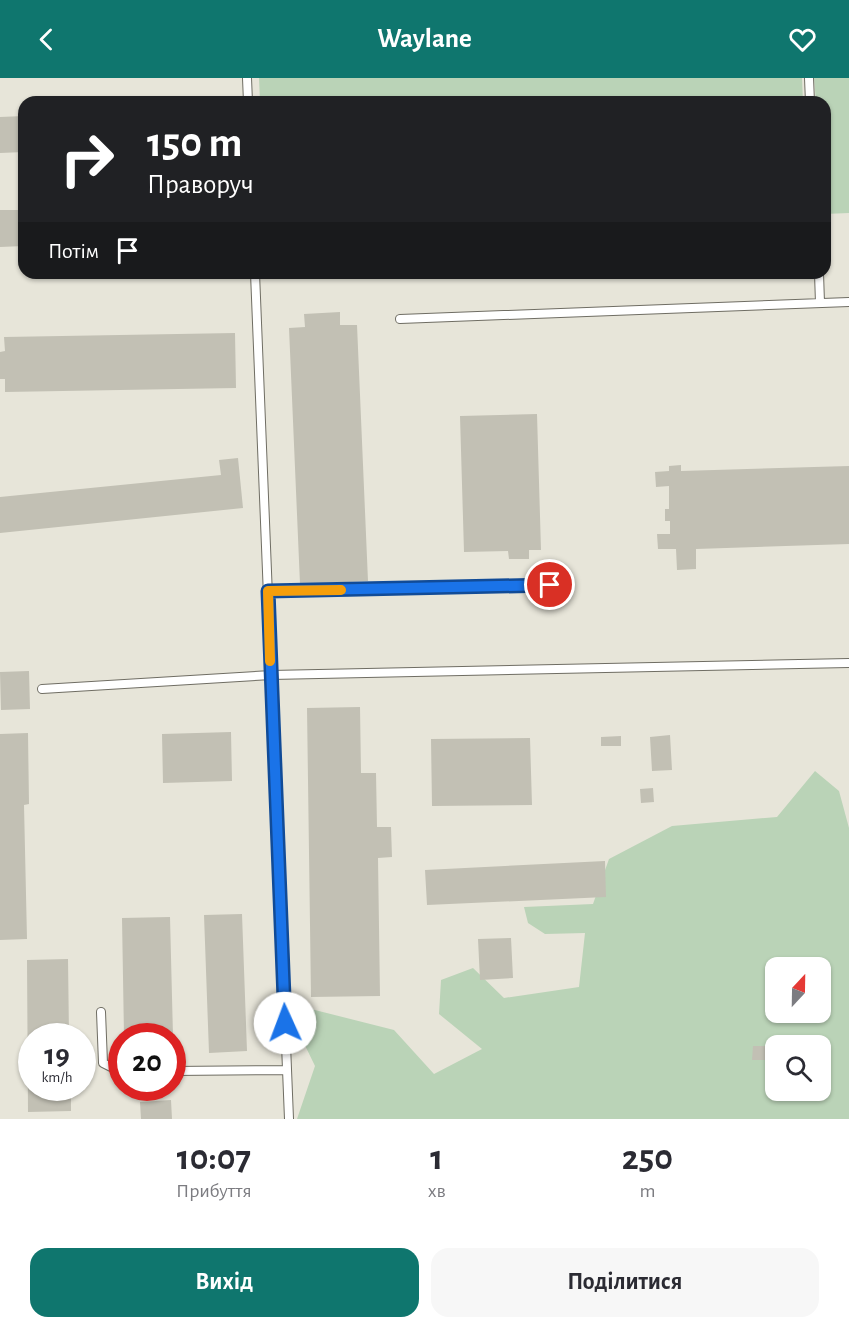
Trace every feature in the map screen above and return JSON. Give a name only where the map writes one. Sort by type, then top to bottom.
[{"type":"lane","points":[[247,78],[248,96]]},
{"type":"lane","points":[[808,78],[810,96]]},
{"type":"lane","points":[[255,279],[289,1119]]},
{"type":"lane","points":[[819,279],[820,303]]},
{"type":"lane","points":[[400,319],[849,302]]},
{"type":"lane","points":[[268,591],[550,585]]},
{"type":"lane","points":[[42,689],[271,675],[849,663]]},
{"type":"lane","points":[[101,1012],[103,1063],[108,1065]]},
{"type":"lane","points":[[186,1071],[287,1070]]},
{"type":"green space","points":[[259,78],[802,78],[803,96],[260,96]]},
{"type":"green space","points":[[814,78],[849,78],[849,213],[831,214],[831,96],[816,96]]},
{"type":"green space","points":[[815,771],[839,791],[849,828],[849,1119],[297,1119],[315,1066],[299,1033],[303,1007],[394,1030],[434,1074],[482,1049],[439,1014],[441,980],[473,968],[504,998],[579,987],[585,933],[545,934],[528,923],[524,907],[593,904],[609,859],[672,826],[777,817]]},
{"type":"building","points":[[18,116],[18,152],[0,153],[0,117]]},
{"type":"building","points":[[0,210],[18,210],[18,246],[0,247]]},
{"type":"building","points":[[340,312],[340,325],[357,325],[368,581],[300,584],[289,328],[305,327],[304,314]]},
{"type":"building","points":[[235,333],[236,388],[5,392],[5,379],[0,379],[0,352],[5,351],[4,337]]},
{"type":"building","points":[[537,414],[541,550],[529,550],[529,559],[509,559],[508,551],[464,552],[460,416]]},
{"type":"building","points":[[238,458],[243,508],[0,533],[0,497],[221,475],[219,460]]},
{"type":"building","points":[[681,465],[681,471],[849,466],[849,544],[696,549],[696,569],[677,570],[676,549],[658,549],[657,534],[670,534],[670,521],[665,521],[665,509],[669,509],[669,486],[656,487],[655,472],[669,471],[669,466]]},
{"type":"building","points":[[29,671],[30,709],[1,710],[0,672]]},
{"type":"building","points":[[360,707],[361,773],[376,773],[377,827],[391,827],[392,857],[378,858],[380,996],[311,997],[307,708]]},
{"type":"building","points":[[231,732],[232,781],[163,783],[162,734]]},
{"type":"building","points":[[28,733],[29,804],[24,805],[27,939],[0,940],[0,734]]},
{"type":"building","points":[[670,735],[672,770],[652,771],[650,737]]},
{"type":"building","points":[[621,736],[621,746],[601,746],[601,737]]},
{"type":"building","points":[[530,738],[532,805],[432,806],[431,739]]},
{"type":"building","points":[[653,788],[654,802],[641,803],[640,789]]},
{"type":"building","points":[[605,861],[606,897],[427,905],[425,870]]},
{"type":"building","points":[[242,914],[247,1051],[209,1053],[204,915]]},
{"type":"building","points":[[170,917],[173,1023],[124,1023],[122,918]]},
{"type":"building","points":[[511,938],[513,978],[480,980],[478,939]]},
{"type":"building","points":[[68,959],[69,1023],[27,1023],[27,960]]},
{"type":"building","points":[[753,1046],[765,1046],[765,1060],[752,1060]]},
{"type":"building","points":[[28,1101],[71,1101],[71,1111],[28,1112]]},
{"type":"building","points":[[171,1101],[172,1119],[141,1119],[140,1102]]},
{"type":"slow traffic","points":[[270,661],[268,591],[341,590]]},
{"type":"route","points":[[285,1023],[268,591],[550,585]]}]
